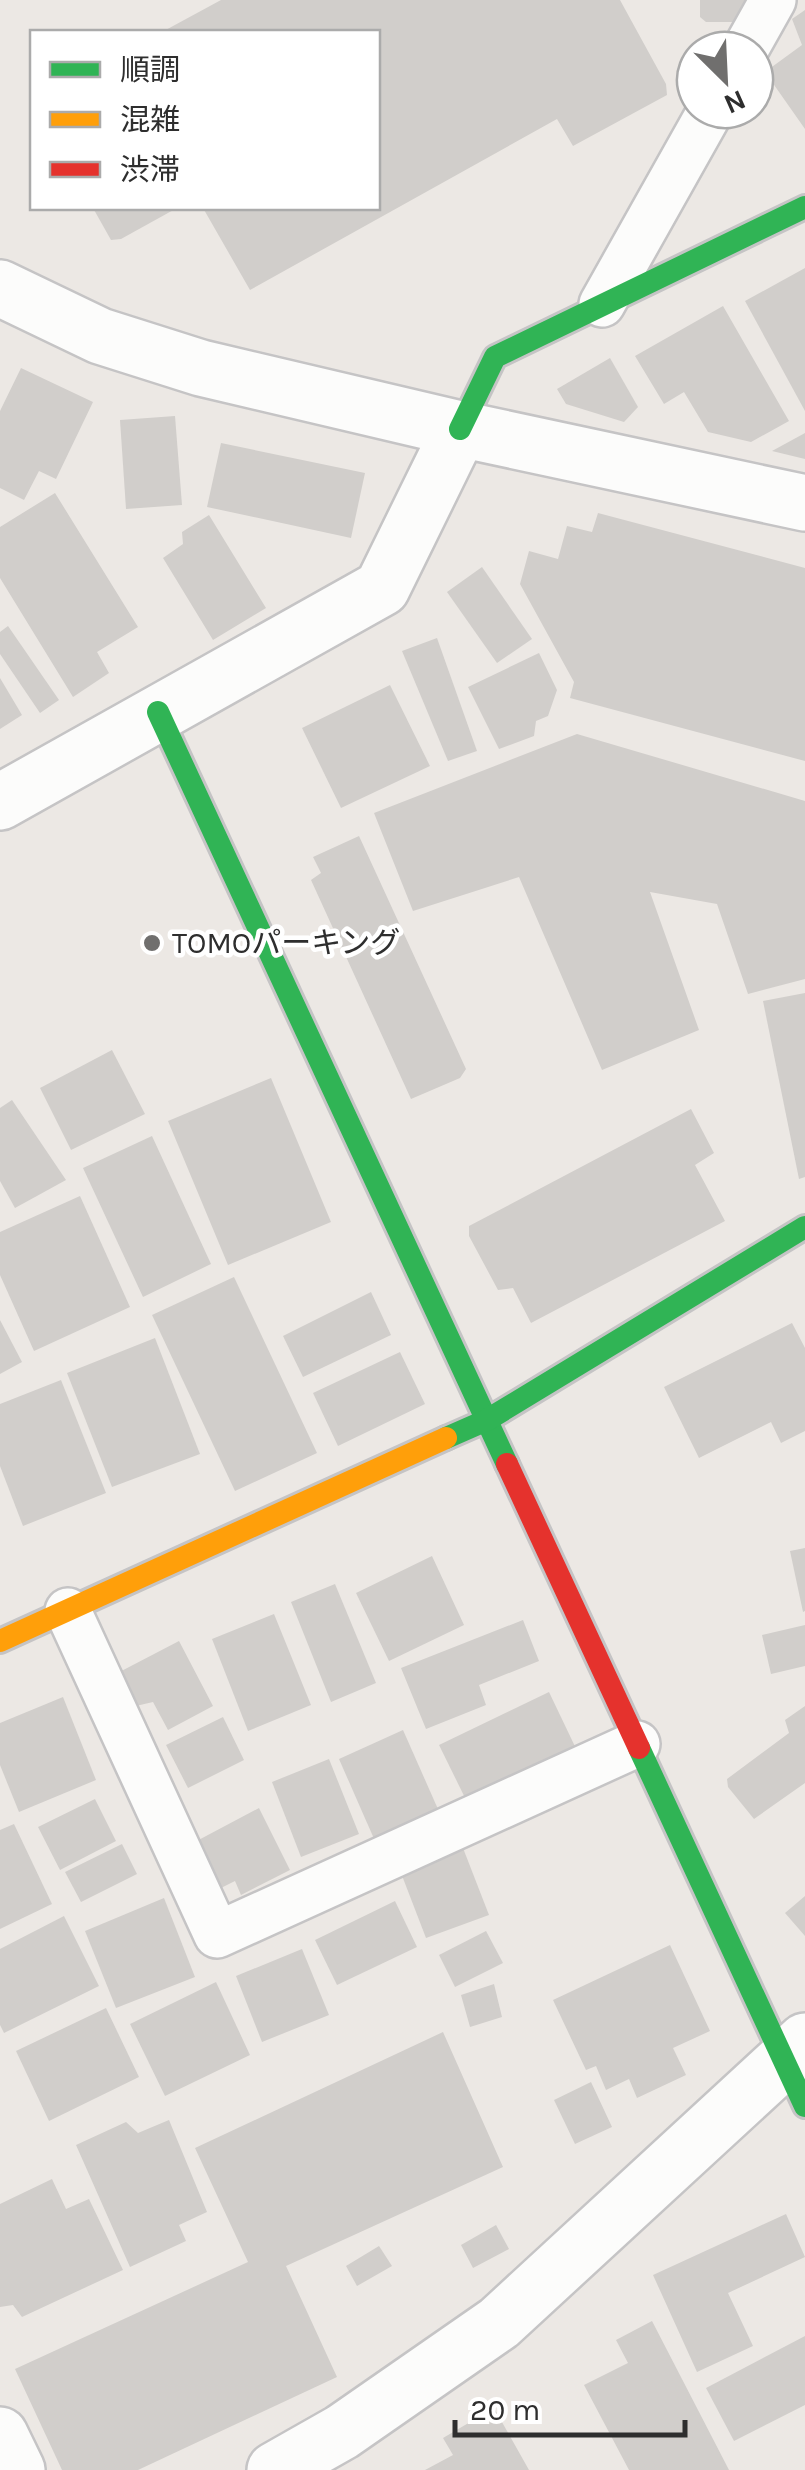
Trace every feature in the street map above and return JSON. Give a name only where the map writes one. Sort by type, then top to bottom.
[{"type":"street","points":[[0,802],[382,588],[495,357],[805,207]]},
{"type":"street","points":[[0,288],[100,336],[201,368],[460,429],[805,503]]},
{"type":"street","points":[[158,712],[637,1744],[798,2069],[500,2323],[342,2432],[275,2470]]},
{"type":"street","points":[[0,1642],[487,1420],[805,1227]]},
{"type":"street","points":[[0,2434],[17,2470]]},
{"type":"lane","points":[[756,30],[773,0]]},
{"type":"lane","points":[[602,304],[700,130]]},
{"type":"lane","points":[[68,1611],[217,1935],[637,1744]]},
{"type":"building","points":[[221,0],[620,0],[666,84],[667,95],[573,146],[557,119],[250,290],[204,210],[380,210],[380,30],[166,30]]},
{"type":"building","points":[[700,0],[756,0],[742,22],[706,22],[700,17]]},
{"type":"building","points":[[805,10],[805,129],[775,86],[775,65],[802,45],[792,19]]},
{"type":"building","points":[[94,210],[173,210],[121,239],[111,240]]},
{"type":"building","points":[[805,268],[805,411],[745,301]]},
{"type":"building","points":[[723,306],[789,421],[751,442],[708,432],[684,392],[664,404],[635,356]]},
{"type":"building","points":[[610,358],[638,407],[624,422],[566,404],[557,389]]},
{"type":"building","points":[[21,368],[93,402],[56,479],[39,471],[24,500],[0,488],[0,411]]},
{"type":"building","points":[[175,416],[182,505],[126,509],[120,420]]},
{"type":"building","points":[[805,433],[805,459],[772,451]]},
{"type":"building","points":[[221,443],[365,473],[351,538],[207,507]]},
{"type":"building","points":[[55,493],[138,627],[97,652],[109,673],[73,697],[0,578],[0,527]]},
{"type":"building","points":[[598,513],[805,568],[805,761],[570,698],[574,682],[520,584],[529,551],[558,559],[567,526],[592,532]]},
{"type":"building","points":[[209,515],[266,608],[213,640],[163,558],[183,544],[182,532]]},
{"type":"building","points":[[482,567],[532,639],[497,663],[447,592]]},
{"type":"building","points":[[8,626],[59,700],[40,713],[0,654],[0,632]]},
{"type":"building","points":[[437,638],[477,751],[448,761],[402,651]]},
{"type":"building","points":[[539,653],[557,690],[548,716],[536,721],[534,736],[499,749],[468,687]]},
{"type":"building","points":[[0,678],[22,715],[0,729]]},
{"type":"building","points":[[390,685],[430,766],[341,808],[302,728]]},
{"type":"building","points":[[577,734],[805,801],[805,979],[748,994],[717,904],[650,892],[699,1030],[602,1070],[519,877],[413,911],[374,813]]},
{"type":"building","points":[[359,836],[466,1069],[460,1078],[411,1099],[311,880],[321,873],[313,857]]},
{"type":"building","points":[[805,993],[805,1177],[799,1179],[763,1001]]},
{"type":"building","points":[[112,1050],[145,1114],[71,1150],[40,1088]]},
{"type":"building","points":[[271,1078],[331,1222],[228,1265],[168,1121]]},
{"type":"building","points":[[12,1100],[66,1180],[15,1208],[0,1181],[0,1108]]},
{"type":"building","points":[[691,1109],[714,1153],[695,1165],[725,1221],[531,1323],[513,1288],[498,1290],[469,1236],[469,1226]]},
{"type":"building","points":[[152,1136],[211,1264],[143,1297],[83,1168]]},
{"type":"building","points":[[80,1196],[130,1307],[34,1351],[0,1275],[0,1232]]},
{"type":"building","points":[[234,1277],[317,1453],[235,1491],[152,1315]]},
{"type":"building","points":[[371,1292],[391,1335],[303,1377],[283,1336]]},
{"type":"building","points":[[0,1320],[22,1362],[0,1374]]},
{"type":"building","points":[[792,1323],[805,1348],[805,1431],[781,1443],[771,1422],[699,1458],[664,1387]]},
{"type":"building","points":[[155,1338],[200,1454],[112,1487],[67,1373]]},
{"type":"building","points":[[400,1352],[425,1404],[338,1446],[313,1393]]},
{"type":"building","points":[[61,1380],[106,1493],[23,1526],[0,1466],[0,1404]]},
{"type":"building","points":[[805,1548],[805,1611],[803,1612],[790,1551]]},
{"type":"building","points":[[432,1556],[464,1625],[389,1661],[356,1593]]},
{"type":"building","points":[[335,1584],[376,1683],[331,1702],[291,1602]]},
{"type":"building","points":[[274,1614],[311,1705],[248,1731],[212,1639]]},
{"type":"building","points":[[523,1620],[539,1661],[479,1685],[486,1705],[426,1729],[401,1668]]},
{"type":"building","points":[[805,1625],[805,1666],[771,1674],[762,1635]]},
{"type":"building","points":[[179,1641],[213,1706],[168,1730],[153,1702],[123,1709],[108,1678]]},
{"type":"building","points":[[549,1692],[581,1759],[472,1812],[439,1745]]},
{"type":"building","points":[[63,1697],[96,1780],[19,1812],[0,1765],[0,1723]]},
{"type":"building","points":[[805,1706],[805,1783],[754,1819],[728,1787],[727,1779],[789,1733],[785,1720]]},
{"type":"building","points":[[223,1717],[244,1760],[188,1788],[166,1745]]},
{"type":"building","points":[[403,1730],[445,1825],[375,1841],[339,1759]]},
{"type":"building","points":[[329,1759],[359,1834],[301,1857],[272,1782]]},
{"type":"building","points":[[95,1799],[116,1841],[60,1870],[38,1827]]},
{"type":"building","points":[[259,1808],[290,1870],[241,1895],[235,1881],[215,1891],[191,1844]]},
{"type":"building","points":[[14,1824],[52,1904],[0,1929],[0,1830]]},
{"type":"building","points":[[122,1844],[137,1874],[81,1902],[65,1872]]},
{"type":"building","points":[[463,1848],[489,1915],[426,1938],[401,1873]]},
{"type":"building","points":[[805,1896],[805,1936],[785,1913]]},
{"type":"building","points":[[164,1898],[195,1977],[116,2008],[85,1931]]},
{"type":"building","points":[[395,1901],[417,1947],[337,1985],[315,1940]]},
{"type":"building","points":[[64,1916],[99,1986],[4,2033],[0,2025],[0,1949]]},
{"type":"building","points":[[486,1931],[503,1963],[455,1987],[439,1955]]},
{"type":"building","points":[[670,1945],[710,2031],[673,2048],[686,2075],[637,2098],[629,2079],[606,2090],[596,2066],[586,2070],[553,2000]]},
{"type":"building","points":[[302,1949],[329,2015],[262,2042],[236,1976]]},
{"type":"building","points":[[216,1982],[250,2055],[165,2096],[130,2024]]},
{"type":"building","points":[[494,1984],[502,2017],[470,2027],[461,1995]]},
{"type":"building","points":[[106,2008],[139,2077],[49,2121],[16,2051]]},
{"type":"building","points":[[443,2032],[503,2167],[286,2266],[337,2377],[138,2470],[62,2470],[15,2369],[248,2262],[195,2148]]},
{"type":"building","points":[[591,2082],[612,2127],[575,2144],[554,2100]]},
{"type":"building","points":[[169,2120],[207,2212],[179,2225],[186,2241],[130,2267],[76,2145],[126,2122],[138,2133]]},
{"type":"building","points":[[52,2179],[66,2209],[89,2199],[123,2270],[22,2317],[13,2305],[0,2307],[0,2204]]},
{"type":"building","points":[[786,2214],[805,2257],[728,2293],[753,2346],[697,2372],[653,2275]]},
{"type":"building","points":[[496,2225],[509,2249],[473,2268],[461,2245]]},
{"type":"building","points":[[379,2246],[392,2266],[357,2286],[346,2266]]},
{"type":"building","points":[[652,2321],[729,2470],[629,2470],[584,2385],[628,2363],[616,2340]]},
{"type":"building","points":[[805,2336],[805,2405],[734,2441],[706,2388]]},
{"type":"building","points":[[494,2408],[529,2470],[425,2470],[453,2455],[443,2438]]},
{"type":"traffic: fast","points":[[460,429],[495,357],[805,207]]},
{"type":"traffic: fast","points":[[158,712],[507,1464]]},
{"type":"traffic: fast","points":[[446,1438],[487,1420],[805,1227]]},
{"type":"traffic: fast","points":[[639,1748],[805,2106]]},
{"type":"traffic: slow","points":[[0,1641],[446,1438]]},
{"type":"traffic: jam","points":[[507,1464],[639,1748]]},
{"type":"place","name":"TOMOパーキング","points":[[152,943]]}]
